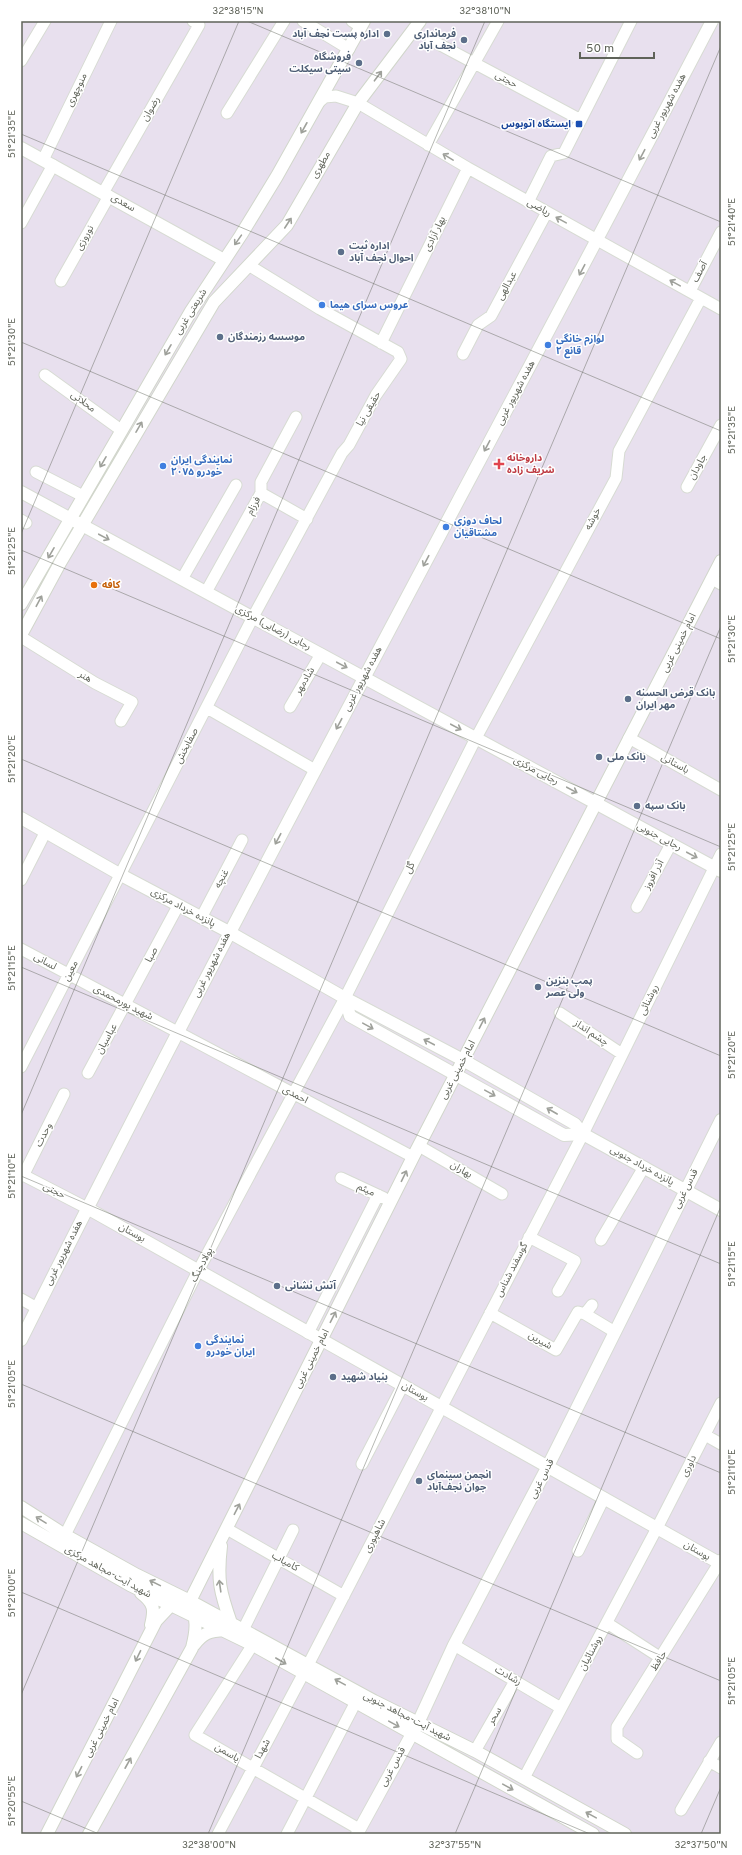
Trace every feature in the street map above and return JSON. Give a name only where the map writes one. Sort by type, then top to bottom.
[{"type":"street","points":[[21,61],[45,21]]},
{"type":"street","name":"منوچهری","points":[[21,223],[111,21]]},
{"type":"street","points":[[227,113],[284,21]]},
{"type":"street","points":[[303,21],[349,49]]},
{"type":"street","name":"مطهری","points":[[214,302],[250,266],[287,225],[356,103],[420,21]]},
{"type":"street","points":[[428,144],[498,21]]},
{"type":"street","points":[[528,202],[551,156],[564,153],[631,21]]},
{"type":"street","name":"هفده شهریور غربی","points":[[21,1340],[229,932],[712,21]]},
{"type":"street","name":"رضوان","points":[[106,194],[196,23]]},
{"type":"street","name":"شریعتی غربی","points":[[21,604],[191,311],[241,236],[277,176],[349,49],[359,23]]},
{"type":"street","name":"حجتی","points":[[431,40],[581,120]]},
{"type":"street","points":[[332,77],[334,86],[340,92],[349,97],[358,97],[356,103]]},
{"type":"street","name":"ریاضی","points":[[319,102],[325,98],[336,96],[356,103],[528,202],[721,309]]},
{"type":"street","name":"سعدی","points":[[21,148],[224,260]]},
{"type":"street","name":"بهار آزادی","points":[[381,343],[468,168]]},
{"type":"street","name":"نوروزی","points":[[61,280],[106,194]]},
{"type":"street","name":"عبدالهی","points":[[462,354],[478,325],[491,316],[547,212]]},
{"type":"street","name":"آصف","points":[[690,291],[721,232]]},
{"type":"street","name":"حقیقی نیا","points":[[250,266],[320,309],[398,352],[401,359],[376,395],[349,445],[342,453],[253,617]]},
{"type":"street","name":"خوشه","points":[[476,738],[616,478],[619,451],[701,298]]},
{"type":"street","name":"شریعتی غربی","points":[[21,636],[60,563],[142,421],[214,302]]},
{"type":"street","name":"محلاتی","points":[[45,374],[122,430]]},
{"type":"street","name":"فرزام","points":[[206,592],[260,493],[261,482],[296,417]]},
{"type":"street","name":"جاودان","points":[[687,487],[721,425]]},
{"type":"street","points":[[36,472],[83,496]]},
{"type":"street","points":[[182,579],[236,485]]},
{"type":"street","name":"رجایی (رضایی) مرکزی","points":[[21,492],[476,738]]},
{"type":"street","points":[[260,493],[307,519]]},
{"type":"street","name":"امام خمینی غربی","points":[[190,1601],[413,1157],[629,738],[716,581],[721,561]]},
{"type":"street","name":"صفابخش","points":[[121,875],[253,617]]},
{"type":"street","name":"هنر","points":[[21,636],[95,683],[132,702],[121,721]]},
{"type":"street","name":"شادمهر","points":[[290,707],[321,654]]},
{"type":"street","points":[[207,708],[315,770]]},
{"type":"street","name":"رجایی مرکزی","points":[[476,738],[596,803]]},
{"type":"street","name":"گل","points":[[345,998],[476,738]]},
{"type":"street","name":"باستانی","points":[[629,738],[721,790]]},
{"type":"street","name":"رجایی جنوبی","points":[[596,803],[717,869]]},
{"type":"street","name":"پانزده خرداد مرکزی","points":[[21,818],[121,875],[229,932],[345,998],[463,1060]]},
{"type":"street","points":[[21,880],[46,833]]},
{"type":"street","name":"غنچه","points":[[201,918],[242,840]]},
{"type":"street","name":"آذر افروز","points":[[637,907],[671,844]]},
{"type":"street","name":"روشنائی","points":[[583,1134],[622,1054],[717,869],[721,854]]},
{"type":"street","name":"معین","points":[[21,1068],[121,875]]},
{"type":"street","name":"صبا","points":[[126,1004],[178,906]]},
{"type":"street","name":"لسانی","points":[[21,949],[69,975]]},
{"type":"street","name":"شهید پورمحمدی","points":[[69,975],[177,1032]]},
{"type":"street","points":[[345,998],[350,1016],[456,1074]]},
{"type":"street","name":"پولادچنگ","points":[[65,1535],[198,1271],[345,998]]},
{"type":"street","name":"عباسیان","points":[[88,1073],[126,1004]]},
{"type":"street","name":"چشم انداز","points":[[560,1013],[622,1054]]},
{"type":"street","name":"احمدی","points":[[177,1032],[413,1157]]},
{"type":"street","name":"پانزده خرداد جنوبی","points":[[463,1060],[575,1124],[583,1134],[721,1210]]},
{"type":"street","name":"پانزده خرداد جنوبی","points":[[456,1074],[564,1135],[583,1134]]},
{"type":"street","name":"وحدت","points":[[22,1175],[64,1094]]},
{"type":"street","name":"قدس غربی","points":[[358,1831],[418,1723],[454,1645],[548,1466],[721,1120]]},
{"type":"street","name":"گوسفند شناس","points":[[442,1407],[583,1134]]},
{"type":"street","name":"بهاران","points":[[419,1146],[502,1194]]},
{"type":"street","points":[[601,1240],[644,1167]]},
{"type":"street","name":"حجتی","points":[[22,1175],[87,1208]]},
{"type":"street","name":"میثم","points":[[341,1178],[391,1201]]},
{"type":"street","points":[[308,1333],[378,1195]]},
{"type":"street","name":"بوستان","points":[[87,1208],[720,1563]]},
{"type":"street","points":[[529,1237],[575,1261],[558,1291]]},
{"type":"street","points":[[21,1299],[37,1308]]},
{"type":"street","name":"شیرین","points":[[490,1313],[556,1350],[578,1312],[585,1314],[592,1305]]},
{"type":"street","points":[[585,1314],[616,1332]]},
{"type":"street","points":[[362,1464],[403,1385]]},
{"type":"street","name":"داوری","points":[[657,1528],[721,1404]]},
{"type":"street","name":"شاهپوری","points":[[306,1669],[442,1407]]},
{"type":"street","points":[[705,1435],[721,1444]]},
{"type":"street","points":[[578,1551],[604,1498]]},
{"type":"street","name":"شهید آیت-مجاهد مرکزی","points":[[21,1507],[65,1535],[137,1575],[190,1601]]},
{"type":"street","name":"شهید آیت-مجاهد مرکزی","points":[[21,1523],[130,1585],[196,1618]]},
{"type":"street","name":"روشنائیان","points":[[524,1778],[657,1528]]},
{"type":"street","points":[[243,1630],[294,1530]]},
{"type":"street","points":[[89,1834],[192,1648],[201,1636],[228,1627],[219,1586],[219,1567],[225,1533]]},
{"type":"street","name":"کامیاب","points":[[225,1533],[280,1559],[344,1596]]},
{"type":"street","name":"حافظ","points":[[637,1753],[617,1739],[617,1727],[720,1563]]},
{"type":"street","points":[[130,1585],[149,1600],[154,1608],[149,1633]]},
{"type":"street","points":[[171,1605],[190,1601],[196,1618],[196,1634],[192,1648]]},
{"type":"street","name":"شهید آیت-مجاهد جنوبی","points":[[190,1601],[228,1627],[358,1698],[411,1734],[592,1834]]},
{"type":"street","name":"امام خمینی غربی","points":[[47,1834],[149,1633],[156,1621],[171,1605]]},
{"type":"street","name":"شهید آیت-مجاهد جنوبی","points":[[196,1618],[243,1630],[255,1641]]},
{"type":"street","points":[[606,1623],[661,1658]]},
{"type":"street","name":"یاسمن","points":[[255,1641],[195,1735],[306,1798],[358,1831]]},
{"type":"street","name":"رشادت","points":[[454,1645],[561,1708]]},
{"type":"street","name":"شهدا","points":[[218,1834],[306,1669]]},
{"type":"street","name":"سحر","points":[[475,1751],[515,1681]]},
{"type":"street","points":[[287,1834],[358,1698]]},
{"type":"street","name":"شهید آیت-مجاهد جنوبی","points":[[358,1698],[418,1723],[475,1751],[625,1834]]},
{"type":"street","points":[[681,1810],[721,1742]]},
{"type":"street","points":[[709,1761],[721,1768]]},
{"type":"place","name":"اداره پست نجف آباد","points":[[387,34]]},
{"type":"place","name":"فرمانداری نجف آباد","points":[[464,40]]},
{"type":"place","name":"فروشگاه سيتی سیکلت","points":[[359,63]]},
{"type":"place","name":"ایستگاه اتوبوس","points":[[579,124]]},
{"type":"place","name":"اداره ثبت احوال نجف آباد","points":[[341,252]]},
{"type":"place","name":"عروس سرای هیما","points":[[322,305]]},
{"type":"place","name":"موسسه رزمندگان","points":[[220,337]]},
{"type":"place","name":"لوازم خانگی قانع ۲","points":[[548,345]]},
{"type":"place","name":"داروخانه شریف زاده","points":[[499,464]]},
{"type":"place","name":"نمایندگی ایران خودرو ۲۰۷۵","points":[[163,466]]},
{"type":"place","name":"لحاف دوزی مشتاقیان","points":[[446,527]]},
{"type":"place","name":"کافه","points":[[94,585]]},
{"type":"place","name":"بانک قرض الحسنه مهر ایران","points":[[628,699]]},
{"type":"place","name":"بانک ملی","points":[[599,757]]},
{"type":"place","name":"بانک سپه","points":[[637,806]]},
{"type":"place","name":"پمپ بنزین ولی عصر","points":[[538,987]]},
{"type":"place","name":"آتش نشانی","points":[[277,1286]]},
{"type":"place","name":"نمایندگی ایران خودرو","points":[[198,1346]]},
{"type":"place","name":"بنیاد شهید","points":[[333,1377]]},
{"type":"place","name":"انجمن سینمای جوان نجف‌آباد","points":[[419,1481]]}]
